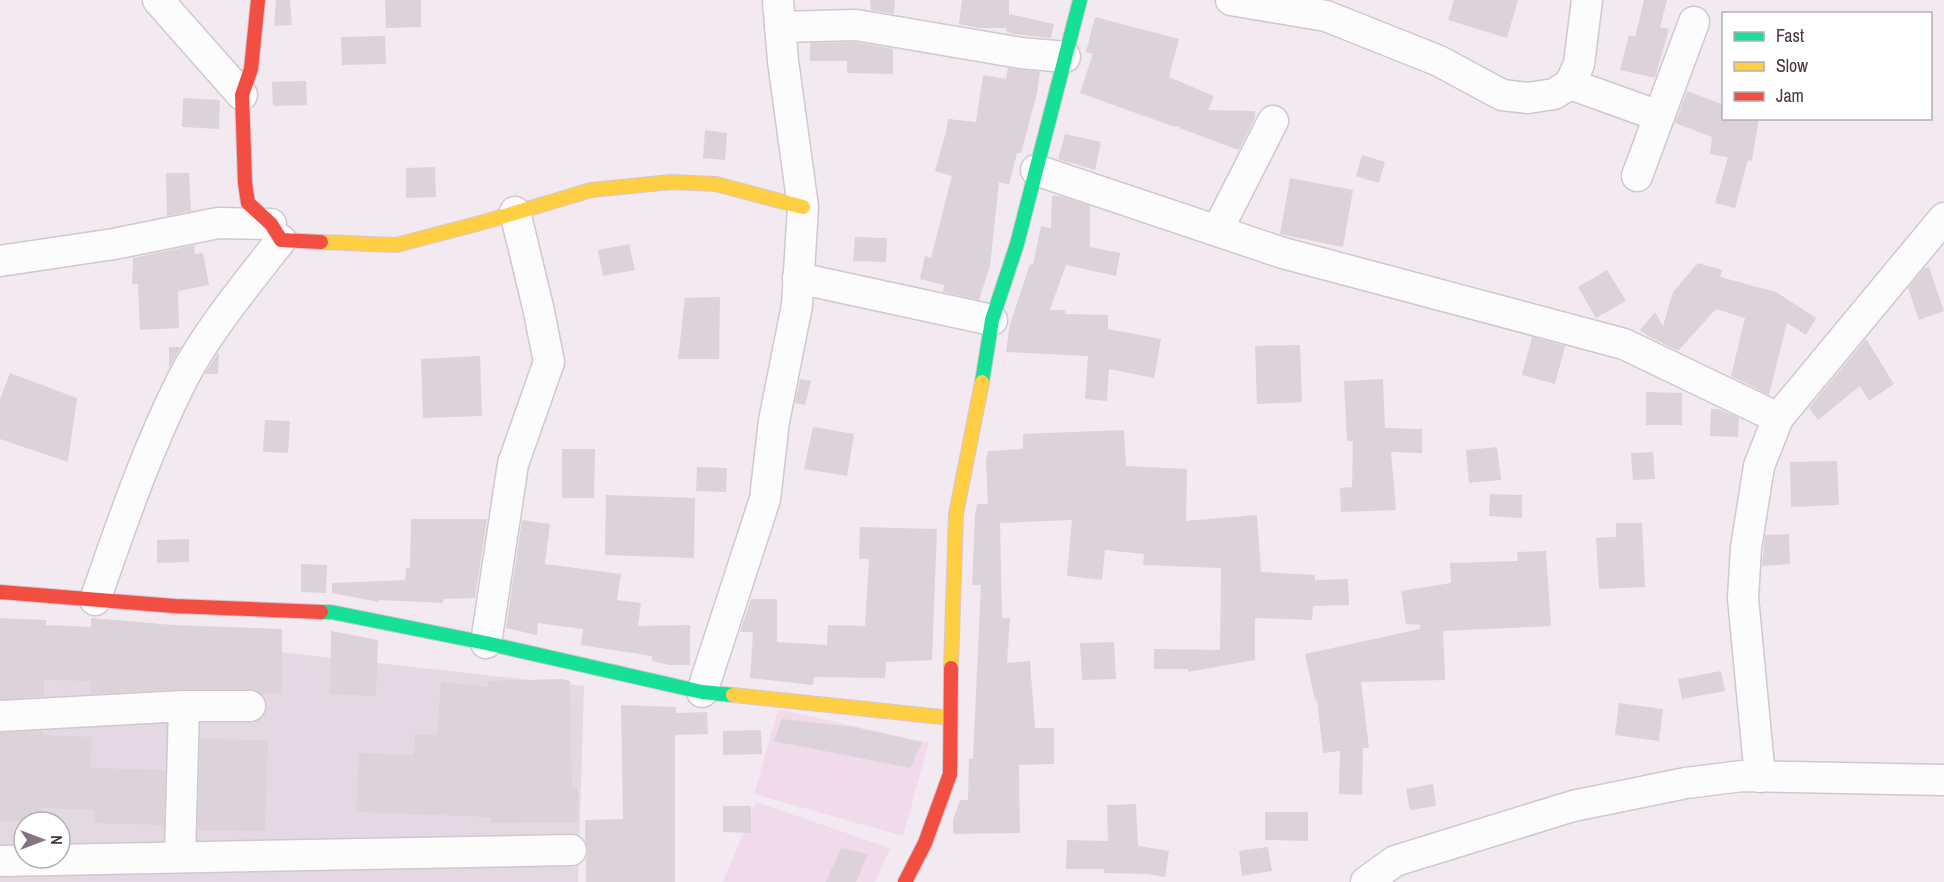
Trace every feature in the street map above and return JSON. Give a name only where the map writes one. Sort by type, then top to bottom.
[{"type":"street","points":[[158,0],[242,95]]},
{"type":"street","points":[[258,0],[250,69],[242,95],[245,183],[248,203],[276,232]]},
{"type":"street","points":[[905,882],[925,843],[950,774],[956,514],[978,408],[992,320],[1017,244],[1080,0]]},
{"type":"street","points":[[1231,0],[1326,16],[1439,61],[1502,95],[1528,98],[1554,94],[1570,84],[1579,64],[1587,0]]},
{"type":"street","points":[[702,692],[765,499],[774,421],[796,305],[803,207],[779,14],[1021,53],[1065,57]]},
{"type":"street","points":[[1637,176],[1694,22]]},
{"type":"street","points":[[1570,84],[1659,116]]},
{"type":"street","points":[[1217,231],[1272,121]]},
{"type":"street","points":[[1036,170],[1294,256],[1624,344],[1778,418]]},
{"type":"street","points":[[0,261],[114,244],[218,223],[276,232],[396,245],[591,190],[671,182],[716,184],[803,207]]},
{"type":"street","points":[[486,643],[513,464],[549,362],[515,212]]},
{"type":"street","points":[[1760,777],[1743,597],[1746,548],[1759,466],[1778,418],[1944,218]]},
{"type":"street","points":[[95,600],[136,484],[181,381],[276,232]]},
{"type":"street","points":[[798,278],[992,320]]},
{"type":"street","points":[[0,592],[174,606],[331,612],[486,643],[702,692],[951,718]]},
{"type":"street","points":[[180,857],[184,706]]},
{"type":"street","points":[[0,716],[184,706],[250,706]]},
{"type":"street","points":[[1366,882],[1395,861],[1573,806],[1686,783],[1742,776],[1944,780]]},
{"type":"street","points":[[0,861],[571,850]]},
{"type":"shaded area","points":[[0,621],[584,686],[578,882],[0,882]]},
{"type":"shaded area","points":[[778,709],[929,743],[903,836],[754,794]]},
{"type":"shaded area","points":[[756,802],[890,848],[875,882],[723,882]]},
{"type":"building","points":[[276,0],[290,0],[292,25],[274,26]]},
{"type":"building","points":[[385,0],[421,0],[421,27],[386,28]]},
{"type":"building","points":[[870,0],[895,0],[894,14],[871,10]]},
{"type":"building","points":[[962,0],[1009,0],[1009,18],[1010,14],[1054,24],[1051,38],[1013,34],[1006,31],[1006,28],[979,28],[959,24]]},
{"type":"building","points":[[1454,0],[1518,0],[1507,38],[1448,20]]},
{"type":"building","points":[[1644,0],[1667,0],[1660,27],[1669,29],[1655,78],[1620,70],[1629,35],[1635,37]]},
{"type":"building","points":[[1095,17],[1179,39],[1169,77],[1214,96],[1208,110],[1255,111],[1255,118],[1239,150],[1179,128],[1180,126],[1172,126],[1080,93],[1093,54],[1086,52]]},
{"type":"building","points":[[385,36],[386,64],[342,65],[341,37]]},
{"type":"building","points":[[855,42],[893,49],[893,74],[847,73],[847,61],[810,61],[810,43]]},
{"type":"building","points":[[1008,68],[1040,72],[1037,93],[1021,153],[1017,153],[1009,185],[999,182],[990,266],[979,300],[943,292],[944,285],[920,279],[925,256],[931,258],[952,176],[935,171],[948,119],[976,122],[983,75],[1006,79]]},
{"type":"building","points":[[306,81],[307,105],[273,106],[272,82]]},
{"type":"building","points":[[1687,91],[1722,104],[1722,120],[1759,120],[1752,161],[1748,160],[1735,208],[1715,203],[1728,157],[1710,154],[1712,137],[1675,123]]},
{"type":"building","points":[[183,98],[220,100],[219,129],[182,127]]},
{"type":"building","points":[[705,130],[727,133],[725,160],[703,158]]},
{"type":"building","points":[[1065,134],[1101,142],[1095,170],[1058,159]]},
{"type":"building","points":[[1362,155],[1385,162],[1379,183],[1356,176]]},
{"type":"building","points":[[435,167],[436,197],[406,198],[406,168]]},
{"type":"building","points":[[166,173],[189,173],[191,210],[194,210],[167,216]]},
{"type":"building","points":[[1290,178],[1353,190],[1343,247],[1280,234]]},
{"type":"building","points":[[1052,196],[1060,196],[1090,206],[1090,247],[1120,253],[1116,276],[1066,265],[1050,310],[1065,310],[1065,314],[1108,315],[1108,329],[1161,339],[1154,378],[1109,369],[1107,401],[1085,399],[1088,356],[1006,352],[1010,324],[1030,264],[1033,265],[1041,226],[1051,228]]},
{"type":"building","points":[[855,237],[887,238],[886,262],[853,261]]},
{"type":"building","points":[[629,244],[635,270],[603,276],[598,250]]},
{"type":"building","points":[[195,245],[194,254],[203,253],[209,285],[178,291],[179,328],[140,330],[138,284],[132,284],[133,258]]},
{"type":"building","points":[[1698,263],[1722,270],[1720,277],[1776,292],[1816,318],[1806,335],[1787,323],[1769,395],[1731,376],[1745,318],[1716,309],[1678,351],[1640,330],[1655,312],[1663,326],[1673,292]]},
{"type":"building","points":[[1929,267],[1944,311],[1919,320],[1908,288],[1924,269]]},
{"type":"building","points":[[1607,270],[1626,301],[1596,318],[1578,287]]},
{"type":"building","points":[[720,297],[719,359],[678,359],[685,298]]},
{"type":"building","points":[[1532,337],[1565,346],[1555,384],[1522,375]]},
{"type":"building","points":[[1866,339],[1894,384],[1869,401],[1860,386],[1818,420],[1809,408]]},
{"type":"building","points":[[1300,345],[1302,402],[1257,404],[1255,346]]},
{"type":"building","points":[[169,347],[181,347],[169,368]]},
{"type":"building","points":[[219,352],[218,374],[205,374],[206,372]]},
{"type":"building","points":[[480,356],[482,416],[423,418],[421,359]]},
{"type":"building","points":[[10,373],[77,398],[68,462],[0,439],[0,399]]},
{"type":"building","points":[[800,379],[811,381],[805,405],[795,403]]},
{"type":"building","points":[[1383,379],[1385,428],[1422,429],[1422,453],[1391,452],[1396,510],[1341,512],[1340,488],[1352,487],[1353,441],[1347,441],[1344,381]]},
{"type":"building","points":[[1646,392],[1682,393],[1682,425],[1646,425]]},
{"type":"building","points":[[1711,409],[1719,409],[1739,418],[1738,437],[1710,436]]},
{"type":"building","points":[[265,420],[290,421],[288,453],[263,452]]},
{"type":"building","points":[[813,427],[854,434],[847,476],[804,469]]},
{"type":"building","points":[[1124,430],[1126,466],[1187,469],[1186,521],[1257,515],[1261,572],[1315,575],[1315,580],[1348,579],[1349,605],[1313,606],[1312,620],[1255,618],[1255,660],[1188,672],[1188,669],[1154,669],[1154,649],[1220,650],[1221,568],[1143,565],[1144,554],[1105,550],[1102,580],[1067,576],[1072,520],[1000,523],[1002,618],[1010,618],[1007,663],[1030,661],[1035,728],[1054,728],[1054,764],[1019,765],[1020,833],[953,834],[953,820],[960,800],[968,800],[969,759],[973,759],[981,585],[972,585],[975,516],[977,504],[988,504],[986,461],[988,451],[1023,449],[1023,434]]},
{"type":"building","points":[[1497,447],[1501,480],[1469,483],[1466,450]]},
{"type":"building","points":[[562,449],[595,449],[594,498],[562,498]]},
{"type":"building","points":[[1653,452],[1655,479],[1633,480],[1631,453]]},
{"type":"building","points":[[1837,461],[1839,505],[1791,507],[1790,462]]},
{"type":"building","points":[[697,467],[727,468],[726,492],[696,491]]},
{"type":"building","points":[[1490,494],[1522,495],[1522,518],[1489,516]]},
{"type":"building","points":[[606,495],[695,498],[694,558],[605,555]]},
{"type":"building","points":[[411,519],[487,519],[475,598],[443,599],[443,603],[379,600],[379,602],[332,593],[332,583],[405,580],[406,568],[410,568]]},
{"type":"building","points":[[522,520],[550,524],[545,564],[621,574],[617,600],[641,603],[638,626],[690,625],[690,665],[669,665],[652,661],[652,656],[581,645],[583,629],[538,623],[537,635],[506,628]]},
{"type":"building","points":[[1616,523],[1642,523],[1645,587],[1599,589],[1596,538],[1616,537]]},
{"type":"building","points":[[860,527],[937,529],[932,660],[886,662],[885,678],[814,677],[813,685],[750,678],[753,632],[740,632],[751,599],[777,599],[777,642],[827,645],[828,625],[865,626],[869,559],[859,559]]},
{"type":"building","points":[[1789,534],[1790,564],[1762,566],[1765,535]]},
{"type":"building","points":[[189,539],[189,562],[157,563],[157,540]]},
{"type":"building","points":[[1546,551],[1551,626],[1443,631],[1445,680],[1361,682],[1369,748],[1363,748],[1362,795],[1339,794],[1340,751],[1323,753],[1317,699],[1315,700],[1305,654],[1420,629],[1420,625],[1406,624],[1401,591],[1451,583],[1450,563],[1518,561],[1517,552]]},
{"type":"building","points":[[301,564],[327,565],[326,593],[301,592]]},
{"type":"building","points":[[0,618],[46,620],[46,625],[91,627],[91,618],[173,625],[282,629],[282,694],[262,694],[250,689],[183,689],[90,694],[90,681],[44,680],[44,696],[0,699]]},
{"type":"building","points":[[331,631],[378,640],[376,696],[330,694]]},
{"type":"building","points":[[1114,642],[1116,679],[1082,680],[1080,643]]},
{"type":"building","points":[[1721,671],[1725,691],[1682,699],[1678,679]]},
{"type":"building","points":[[561,679],[570,681],[572,789],[578,789],[578,822],[491,823],[491,817],[356,812],[359,753],[414,755],[415,734],[437,735],[441,682],[489,687],[488,681]]},
{"type":"building","points":[[1619,703],[1663,709],[1659,741],[1615,735]]},
{"type":"building","points":[[621,705],[676,707],[676,713],[707,712],[708,734],[675,735],[675,882],[586,882],[588,849],[585,840],[585,820],[623,819]]},
{"type":"building","points":[[782,719],[854,727],[922,742],[910,768],[774,741]]},
{"type":"building","points":[[761,730],[762,754],[723,755],[723,731]]},
{"type":"building","points":[[42,731],[42,735],[92,737],[91,768],[165,770],[164,825],[94,823],[94,810],[41,808],[41,810],[12,810],[12,822],[0,822],[0,733]]},
{"type":"building","points":[[200,739],[268,740],[265,831],[198,830]]},
{"type":"building","points":[[1433,784],[1436,806],[1410,810],[1406,789]]},
{"type":"building","points":[[1136,804],[1138,846],[1169,851],[1165,877],[1104,873],[1104,869],[1066,869],[1067,840],[1108,841],[1107,805]]},
{"type":"building","points":[[723,806],[751,806],[751,833],[723,832]]},
{"type":"building","points":[[1265,812],[1308,812],[1308,841],[1265,840]]},
{"type":"building","points":[[1268,847],[1272,871],[1242,876],[1239,851]]},
{"type":"building","points":[[841,848],[868,854],[856,882],[826,882]]},
{"type":"traffic: fast","points":[[982,382],[992,320],[1017,244],[1080,0]]},
{"type":"traffic: fast","points":[[321,612],[331,612],[486,643],[702,692],[733,695]]},
{"type":"traffic: slow","points":[[321,242],[396,245],[591,190],[671,182],[716,184],[803,207]]},
{"type":"traffic: slow","points":[[951,668],[956,514],[982,382]]},
{"type":"traffic: slow","points":[[733,695],[951,718]]},
{"type":"traffic: jam","points":[[258,0],[251,69],[242,95],[245,183],[248,203],[271,224],[281,240],[321,242]]},
{"type":"traffic: jam","points":[[0,592],[174,606],[321,612]]},
{"type":"traffic: jam","points":[[905,882],[925,843],[950,774],[951,668]]}]
